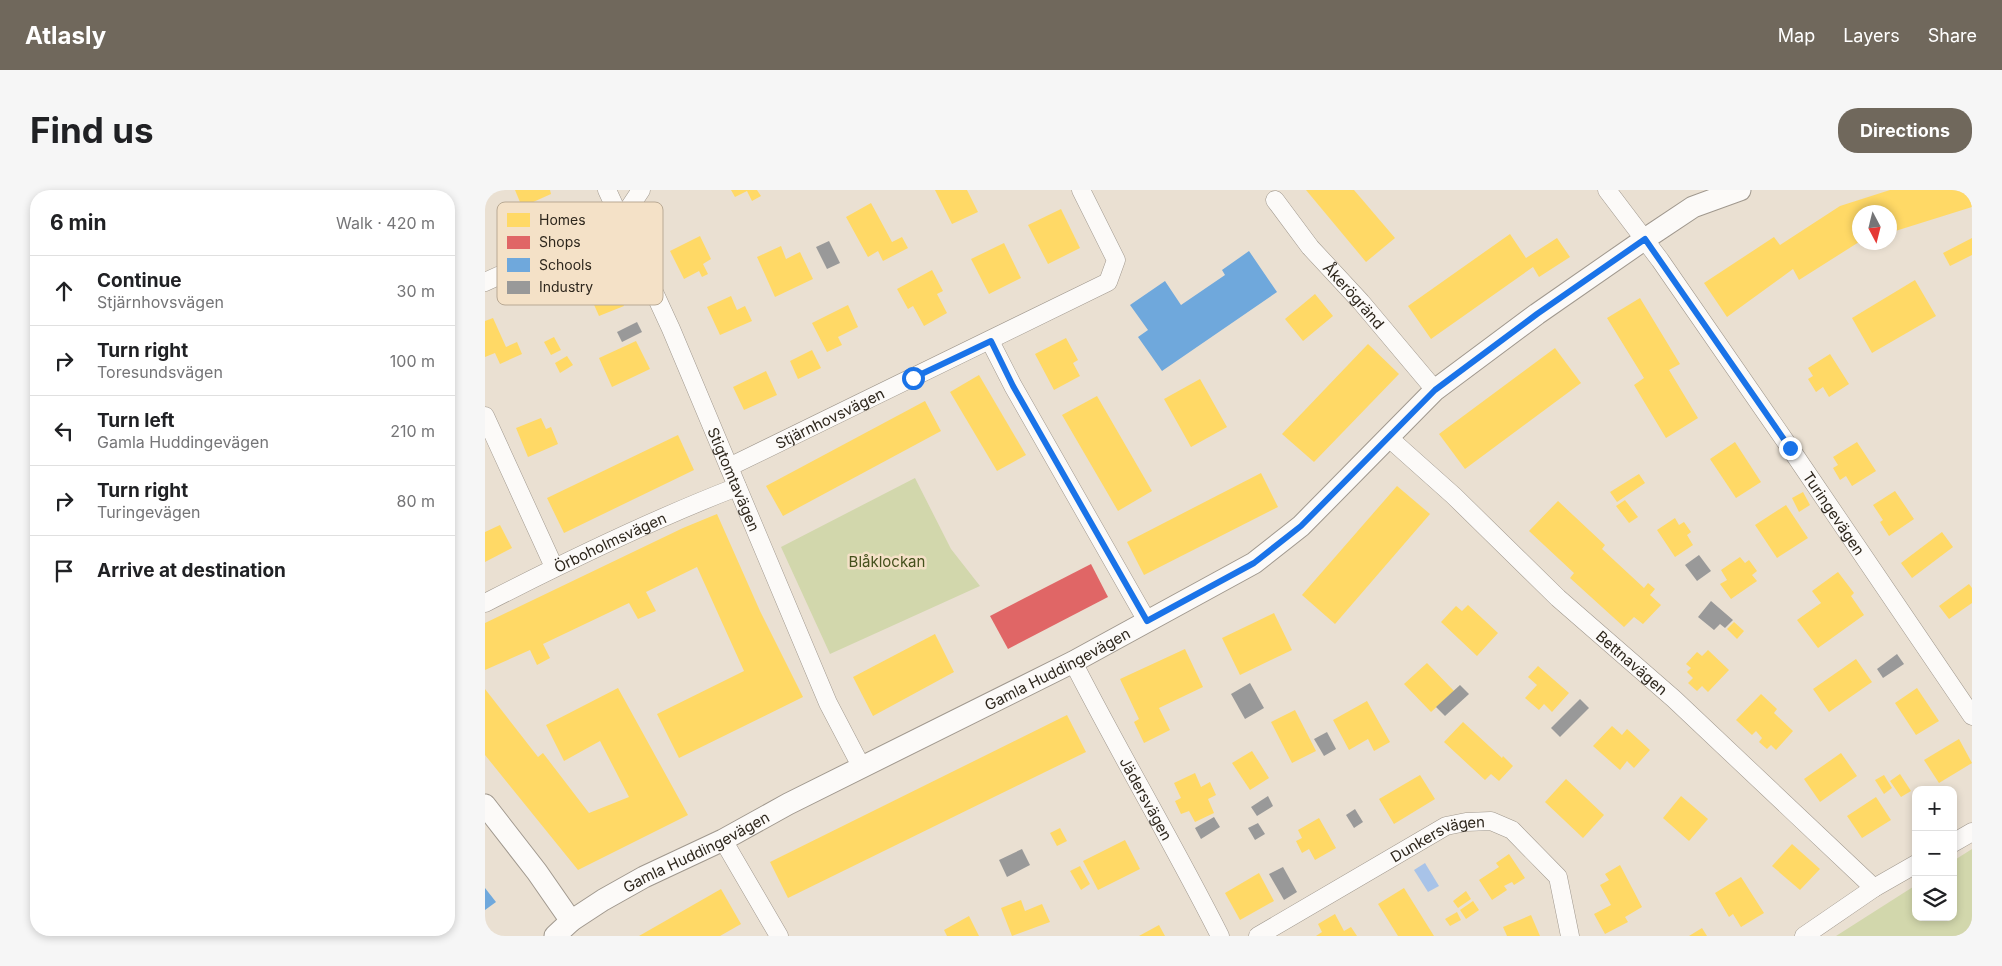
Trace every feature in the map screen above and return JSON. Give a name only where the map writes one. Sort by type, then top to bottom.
[{"type":"street","name":"Stigtomtavägen","points":[[607,190],[613,202]]},
{"type":"street","points":[[633,202],[641,190]]},
{"type":"street","name":"Stjärnhovsvägen","points":[[729,467],[991,341],[1108,282],[1116,260],[1081,190]]},
{"type":"street","name":"Turingevägen","points":[[1607,190],[1645,239],[1972,716]]},
{"type":"street","name":"Gamla Huddingevägen","points":[[555,936],[571,922],[603,900],[644,877],[723,840],[788,804],[1073,662],[1254,563],[1301,526],[1435,390],[1537,314],[1693,207],[1740,190]]},
{"type":"street","name":"Åkerögränd","points":[[1275,200],[1310,247],[1361,302],[1435,390]]},
{"type":"street","points":[[485,282],[497,277]]},
{"type":"street","name":"Stigtomtavägen","points":[[660,305],[828,704],[862,768]]},
{"type":"street","points":[[991,341],[1013,386],[1147,621]]},
{"type":"street","points":[[485,416],[555,567]]},
{"type":"street","name":"Bettnavägen","points":[[1389,438],[1454,496],[1559,598],[1674,699],[1874,888]]},
{"type":"street","name":"Örboholmsvägen","points":[[485,604],[555,567],[737,487]]},
{"type":"street","name":"Jädersvägen","points":[[1073,662],[1112,739],[1185,866],[1220,936]]},
{"type":"street","points":[[485,805],[537,872],[571,922]]},
{"type":"street","name":"Dunkersvägen","points":[[1258,936],[1446,826],[1466,822],[1491,821],[1512,830],[1558,877],[1570,936]]},
{"type":"street","points":[[1957,841],[1972,832]]},
{"type":"street","points":[[723,840],[779,936]]},
{"type":"street","points":[[1804,936],[1874,888],[1912,866]]},
{"type":"green space","name":"Blåklockan","points":[[915,478],[951,549],[980,586],[830,654],[781,547]]},
{"type":"green space","points":[[1972,849],[1972,936],[1836,936],[1912,888],[1912,921],[1957,921],[1957,858]]},
{"type":"water","points":[[1425,863],[1439,886],[1428,892],[1414,870]]},
{"type":"building: Homes","points":[[515,190],[550,190],[551,194],[533,202],[520,202]]},
{"type":"building: Homes","points":[[731,190],[757,190],[761,196],[752,201],[747,191],[735,197]]},
{"type":"building: Homes","points":[[935,190],[967,190],[978,212],[952,224]]},
{"type":"building: Homes","points":[[1306,190],[1354,190],[1395,238],[1366,262]]},
{"type":"building: Homes","points":[[1890,190],[1972,190],[1972,207],[1897,230],[1897,205],[1852,205],[1852,246],[1799,280],[1793,269],[1727,317],[1704,283],[1774,237],[1780,245],[1840,206]]},
{"type":"building: Homes","points":[[871,203],[892,242],[902,237],[908,248],[883,261],[878,251],[868,257],[846,217]]},
{"type":"building: Homes","points":[[1061,209],[1080,248],[1048,264],[1028,225]]},
{"type":"building: Homes","points":[[1510,234],[1526,258],[1557,238],[1570,257],[1539,277],[1533,267],[1431,339],[1408,306]]},
{"type":"building: Homes","points":[[700,236],[711,259],[703,264],[708,274],[702,277],[699,271],[684,279],[670,251]]},
{"type":"building: Homes","points":[[1972,238],[1972,255],[1950,266],[1943,253]]},
{"type":"building: Homes","points":[[1004,243],[1021,278],[989,294],[971,259]]},
{"type":"building: Homes","points":[[781,246],[786,259],[800,252],[813,279],[775,297],[757,257]]},
{"type":"building: Homes","points":[[932,270],[943,291],[937,294],[947,313],[924,326],[913,306],[908,309],[897,289]]},
{"type":"building: Homes","points":[[1915,280],[1936,316],[1872,353],[1852,318]]},
{"type":"building: Homes","points":[[1315,294],[1333,316],[1303,341],[1285,319]]},
{"type":"building: Homes","points":[[731,296],[737,310],[745,306],[752,321],[720,335],[707,307]]},
{"type":"building: Homes","points":[[1640,298],[1680,364],[1669,370],[1698,418],[1666,438],[1634,385],[1644,378],[1607,318]]},
{"type":"building: Homes","points":[[594,305],[624,306],[599,316]]},
{"type":"building: Homes","points":[[848,305],[858,327],[838,337],[842,345],[827,352],[812,323]]},
{"type":"building: Homes","points":[[493,318],[506,347],[517,342],[522,354],[500,364],[495,353],[485,357],[485,321]]},
{"type":"building: Homes","points":[[554,337],[561,350],[551,355],[544,342]]},
{"type":"building: Homes","points":[[1066,338],[1078,360],[1073,363],[1080,376],[1054,390],[1035,354]]},
{"type":"building: Homes","points":[[636,341],[650,369],[612,387],[599,358]]},
{"type":"building: Homes","points":[[1368,344],[1399,374],[1314,462],[1282,434]]},
{"type":"building: Homes","points":[[1555,348],[1581,383],[1465,469],[1439,434]]},
{"type":"building: Homes","points":[[812,350],[821,368],[798,379],[790,361]]},
{"type":"building: Homes","points":[[1830,354],[1849,384],[1829,397],[1823,387],[1816,392],[1808,379],[1813,376],[1808,368]]},
{"type":"building: Homes","points":[[567,356],[573,365],[560,373],[555,363]]},
{"type":"building: Homes","points":[[766,371],[777,395],[744,410],[733,387]]},
{"type":"building: Homes","points":[[979,375],[1026,455],[997,471],[950,392]]},
{"type":"building: Homes","points":[[1200,379],[1227,427],[1191,447],[1164,399]]},
{"type":"building: Homes","points":[[1097,396],[1152,491],[1118,511],[1062,415]]},
{"type":"building: Homes","points":[[925,401],[941,431],[783,516],[766,486]]},
{"type":"building: Homes","points":[[541,418],[546,429],[551,427],[558,444],[528,457],[516,428]]},
{"type":"building: Homes","points":[[678,435],[694,470],[564,533],[547,498]]},
{"type":"building: Homes","points":[[1735,442],[1761,482],[1736,498],[1710,459]]},
{"type":"building: Homes","points":[[1857,442],[1876,471],[1852,486],[1846,476],[1840,480],[1833,468],[1838,465],[1833,457]]},
{"type":"building: Homes","points":[[1261,473],[1278,507],[1144,575],[1127,542]]},
{"type":"building: Homes","points":[[1639,474],[1645,483],[1617,502],[1610,492]]},
{"type":"building: Homes","points":[[1397,486],[1430,514],[1335,624],[1302,595]]},
{"type":"building: Homes","points":[[1895,491],[1914,519],[1889,536],[1880,522],[1883,520],[1873,505]]},
{"type":"building: Homes","points":[[1803,492],[1810,505],[1799,512],[1792,498]]},
{"type":"building: Homes","points":[[1625,500],[1638,517],[1629,523],[1616,506]]},
{"type":"building: Homes","points":[[1558,501],[1605,545],[1602,549],[1644,588],[1648,583],[1655,589],[1650,595],[1661,605],[1643,624],[1634,617],[1624,627],[1570,578],[1574,573],[1529,531]]},
{"type":"building: Homes","points":[[1786,505],[1808,538],[1777,558],[1755,525]]},
{"type":"building: Homes","points":[[717,514],[760,611],[803,697],[679,758],[657,714],[744,671],[697,567],[646,592],[656,611],[638,619],[629,603],[543,644],[550,658],[537,665],[530,650],[485,670],[485,623],[683,528]]},
{"type":"building: Homes","points":[[1675,518],[1679,525],[1684,522],[1691,532],[1687,535],[1693,545],[1675,557],[1657,530]]},
{"type":"building: Homes","points":[[500,525],[512,548],[485,562],[485,532]]},
{"type":"building: Homes","points":[[1942,532],[1953,547],[1912,578],[1901,563]]},
{"type":"building: Homes","points":[[1740,557],[1745,563],[1749,560],[1757,571],[1752,575],[1757,581],[1731,599],[1720,584],[1727,580],[1721,570]]},
{"type":"building: Homes","points":[[1838,572],[1854,593],[1851,596],[1864,615],[1818,648],[1797,620],[1821,603],[1812,591]]},
{"type":"building: Homes","points":[[1969,584],[1972,588],[1972,603],[1949,619],[1939,606]]},
{"type":"building: Homes","points":[[1468,605],[1498,633],[1477,656],[1441,622],[1456,606],[1462,611]]},
{"type":"building: Homes","points":[[1274,613],[1292,650],[1240,675],[1222,638]]},
{"type":"building: Homes","points":[[1734,622],[1744,631],[1737,639],[1727,629]]},
{"type":"building: Homes","points":[[935,634],[954,672],[873,716],[853,677]]},
{"type":"building: Homes","points":[[1185,649],[1203,687],[1159,708],[1170,730],[1144,743],[1134,722],[1139,719],[1120,679]]},
{"type":"building: Homes","points":[[1708,650],[1729,670],[1708,692],[1702,686],[1697,691],[1688,683],[1693,678],[1687,672],[1691,668],[1686,664],[1697,652],[1702,656]]},
{"type":"building: Homes","points":[[1856,659],[1872,682],[1829,712],[1813,689]]},
{"type":"building: Homes","points":[[1427,663],[1454,691],[1431,712],[1404,684]]},
{"type":"building: Homes","points":[[1538,666],[1569,693],[1552,712],[1544,704],[1539,710],[1525,698],[1537,685],[1528,677]]},
{"type":"building: Homes","points":[[618,688],[688,815],[578,870],[485,755],[485,689],[538,757],[543,753],[589,813],[629,797],[600,741],[564,761],[546,725]]},
{"type":"building: Homes","points":[[1917,688],[1939,721],[1916,735],[1895,703]]},
{"type":"building: Homes","points":[[1761,694],[1777,709],[1774,713],[1793,731],[1776,750],[1771,745],[1767,749],[1759,742],[1762,738],[1756,731],[1752,735],[1736,720]]},
{"type":"building: Homes","points":[[1367,701],[1390,742],[1374,751],[1368,739],[1349,750],[1333,720]]},
{"type":"building: Homes","points":[[1295,710],[1316,751],[1292,763],[1271,722]]},
{"type":"building: Homes","points":[[1067,715],[1086,752],[788,898],[770,862]]},
{"type":"building: Homes","points":[[1463,722],[1513,766],[1499,781],[1491,774],[1485,780],[1444,742]]},
{"type":"building: Homes","points":[[1612,726],[1622,735],[1627,729],[1650,750],[1634,768],[1627,761],[1620,770],[1593,746]]},
{"type":"building: Homes","points":[[1959,739],[1972,763],[1939,783],[1924,760]]},
{"type":"building: Homes","points":[[1252,751],[1269,778],[1250,790],[1232,763]]},
{"type":"building: Homes","points":[[1841,753],[1857,776],[1820,802],[1804,779]]},
{"type":"building: Homes","points":[[1195,773],[1201,787],[1210,782],[1216,795],[1208,799],[1214,813],[1195,822],[1189,811],[1181,814],[1175,801],[1181,798],[1174,783]]},
{"type":"building: Homes","points":[[1900,774],[1911,791],[1901,797],[1890,781]]},
{"type":"building: Homes","points":[[1420,775],[1435,799],[1394,824],[1379,799]]},
{"type":"building: Homes","points":[[1884,775],[1892,788],[1884,794],[1875,780]]},
{"type":"building: Homes","points":[[1566,779],[1604,815],[1583,838],[1545,802]]},
{"type":"building: Homes","points":[[1681,796],[1708,819],[1689,841],[1663,818]]},
{"type":"building: Homes","points":[[1876,797],[1891,820],[1862,838],[1847,816]]},
{"type":"building: Homes","points":[[1319,818],[1336,848],[1315,860],[1309,849],[1302,853],[1296,841],[1302,838],[1298,830]]},
{"type":"building: Homes","points":[[1060,828],[1067,841],[1057,846],[1050,833]]},
{"type":"building: Homes","points":[[1125,840],[1140,869],[1098,890],[1083,861]]},
{"type":"building: Homes","points":[[1792,844],[1820,869],[1800,890],[1772,866]]},
{"type":"building: Homes","points":[[1509,854],[1525,878],[1514,885],[1512,882],[1504,886],[1507,890],[1492,900],[1479,880],[1499,867],[1496,863]]},
{"type":"building: Homes","points":[[1620,865],[1642,907],[1625,917],[1628,922],[1605,934],[1594,914],[1611,905],[1600,885],[1609,880],[1605,874]]},
{"type":"building: Homes","points":[[1080,866],[1090,884],[1081,890],[1070,871]]},
{"type":"building: Homes","points":[[1259,873],[1274,901],[1240,920],[1225,893]]},
{"type":"building: Homes","points":[[1741,877],[1764,913],[1741,927],[1733,914],[1729,917],[1715,893]]},
{"type":"building: Homes","points":[[1404,888],[1434,936],[1398,936],[1378,904]]},
{"type":"building: Homes","points":[[721,889],[741,924],[720,936],[639,936]]},
{"type":"building: Homes","points":[[1466,891],[1471,899],[1458,908],[1453,901]]},
{"type":"building: Homes","points":[[1021,900],[1025,911],[1042,904],[1050,922],[1012,936],[1001,908]]},
{"type":"building: Homes","points":[[1473,901],[1479,910],[1466,919],[1460,910]]},
{"type":"building: Homes","points":[[1457,912],[1461,920],[1450,926],[1445,919]]},
{"type":"building: Homes","points":[[1335,914],[1344,931],[1351,927],[1357,936],[1316,936],[1322,932],[1318,924]]},
{"type":"building: Homes","points":[[1531,915],[1540,936],[1507,936],[1503,927]]},
{"type":"building: Homes","points":[[969,916],[979,936],[947,936],[944,930]]},
{"type":"building: Homes","points":[[1159,925],[1165,936],[1139,936]]},
{"type":"building: Homes","points":[[1702,928],[1707,936],[1689,936]]},
{"type":"building: Shops","points":[[1091,564],[1108,597],[1008,649],[990,616]]},
{"type":"building: Schools","points":[[1249,251],[1277,292],[1162,371],[1138,337],[1148,330],[1130,305],[1165,281],[1181,305],[1225,275],[1222,270]]},
{"type":"building: Schools","points":[[485,888],[496,902],[485,910]]},
{"type":"building: Industry","points":[[829,241],[840,263],[827,269],[816,247]]},
{"type":"building: Industry","points":[[637,322],[642,332],[622,342],[617,332]]},
{"type":"building: Industry","points":[[1699,555],[1711,571],[1697,581],[1685,565]]},
{"type":"building: Industry","points":[[1711,601],[1733,620],[1725,628],[1720,624],[1714,630],[1698,617]]},
{"type":"building: Industry","points":[[1897,654],[1904,664],[1883,678],[1877,669]]},
{"type":"building: Industry","points":[[1250,683],[1264,708],[1245,719],[1231,694]]},
{"type":"building: Industry","points":[[1460,685],[1469,694],[1445,716],[1436,707]]},
{"type":"building: Industry","points":[[1580,699],[1589,708],[1560,737],[1551,728]]},
{"type":"building: Industry","points":[[1327,732],[1336,749],[1324,756],[1314,739]]},
{"type":"building: Industry","points":[[1268,796],[1273,806],[1257,816],[1251,807]]},
{"type":"building: Industry","points":[[1355,809],[1363,822],[1354,828],[1346,815]]},
{"type":"building: Industry","points":[[1214,817],[1220,827],[1201,839],[1195,828]]},
{"type":"building: Industry","points":[[1258,823],[1265,834],[1255,840],[1248,828]]},
{"type":"building: Industry","points":[[1022,849],[1030,865],[1007,877],[999,860]]},
{"type":"building: Industry","points":[[1283,867],[1297,892],[1284,900],[1269,874]]},
{"type":"route","points":[[913,378],[991,341],[1013,386],[1147,621],[1254,563],[1301,526],[1435,390],[1537,314],[1645,239],[1790,448]]}]
